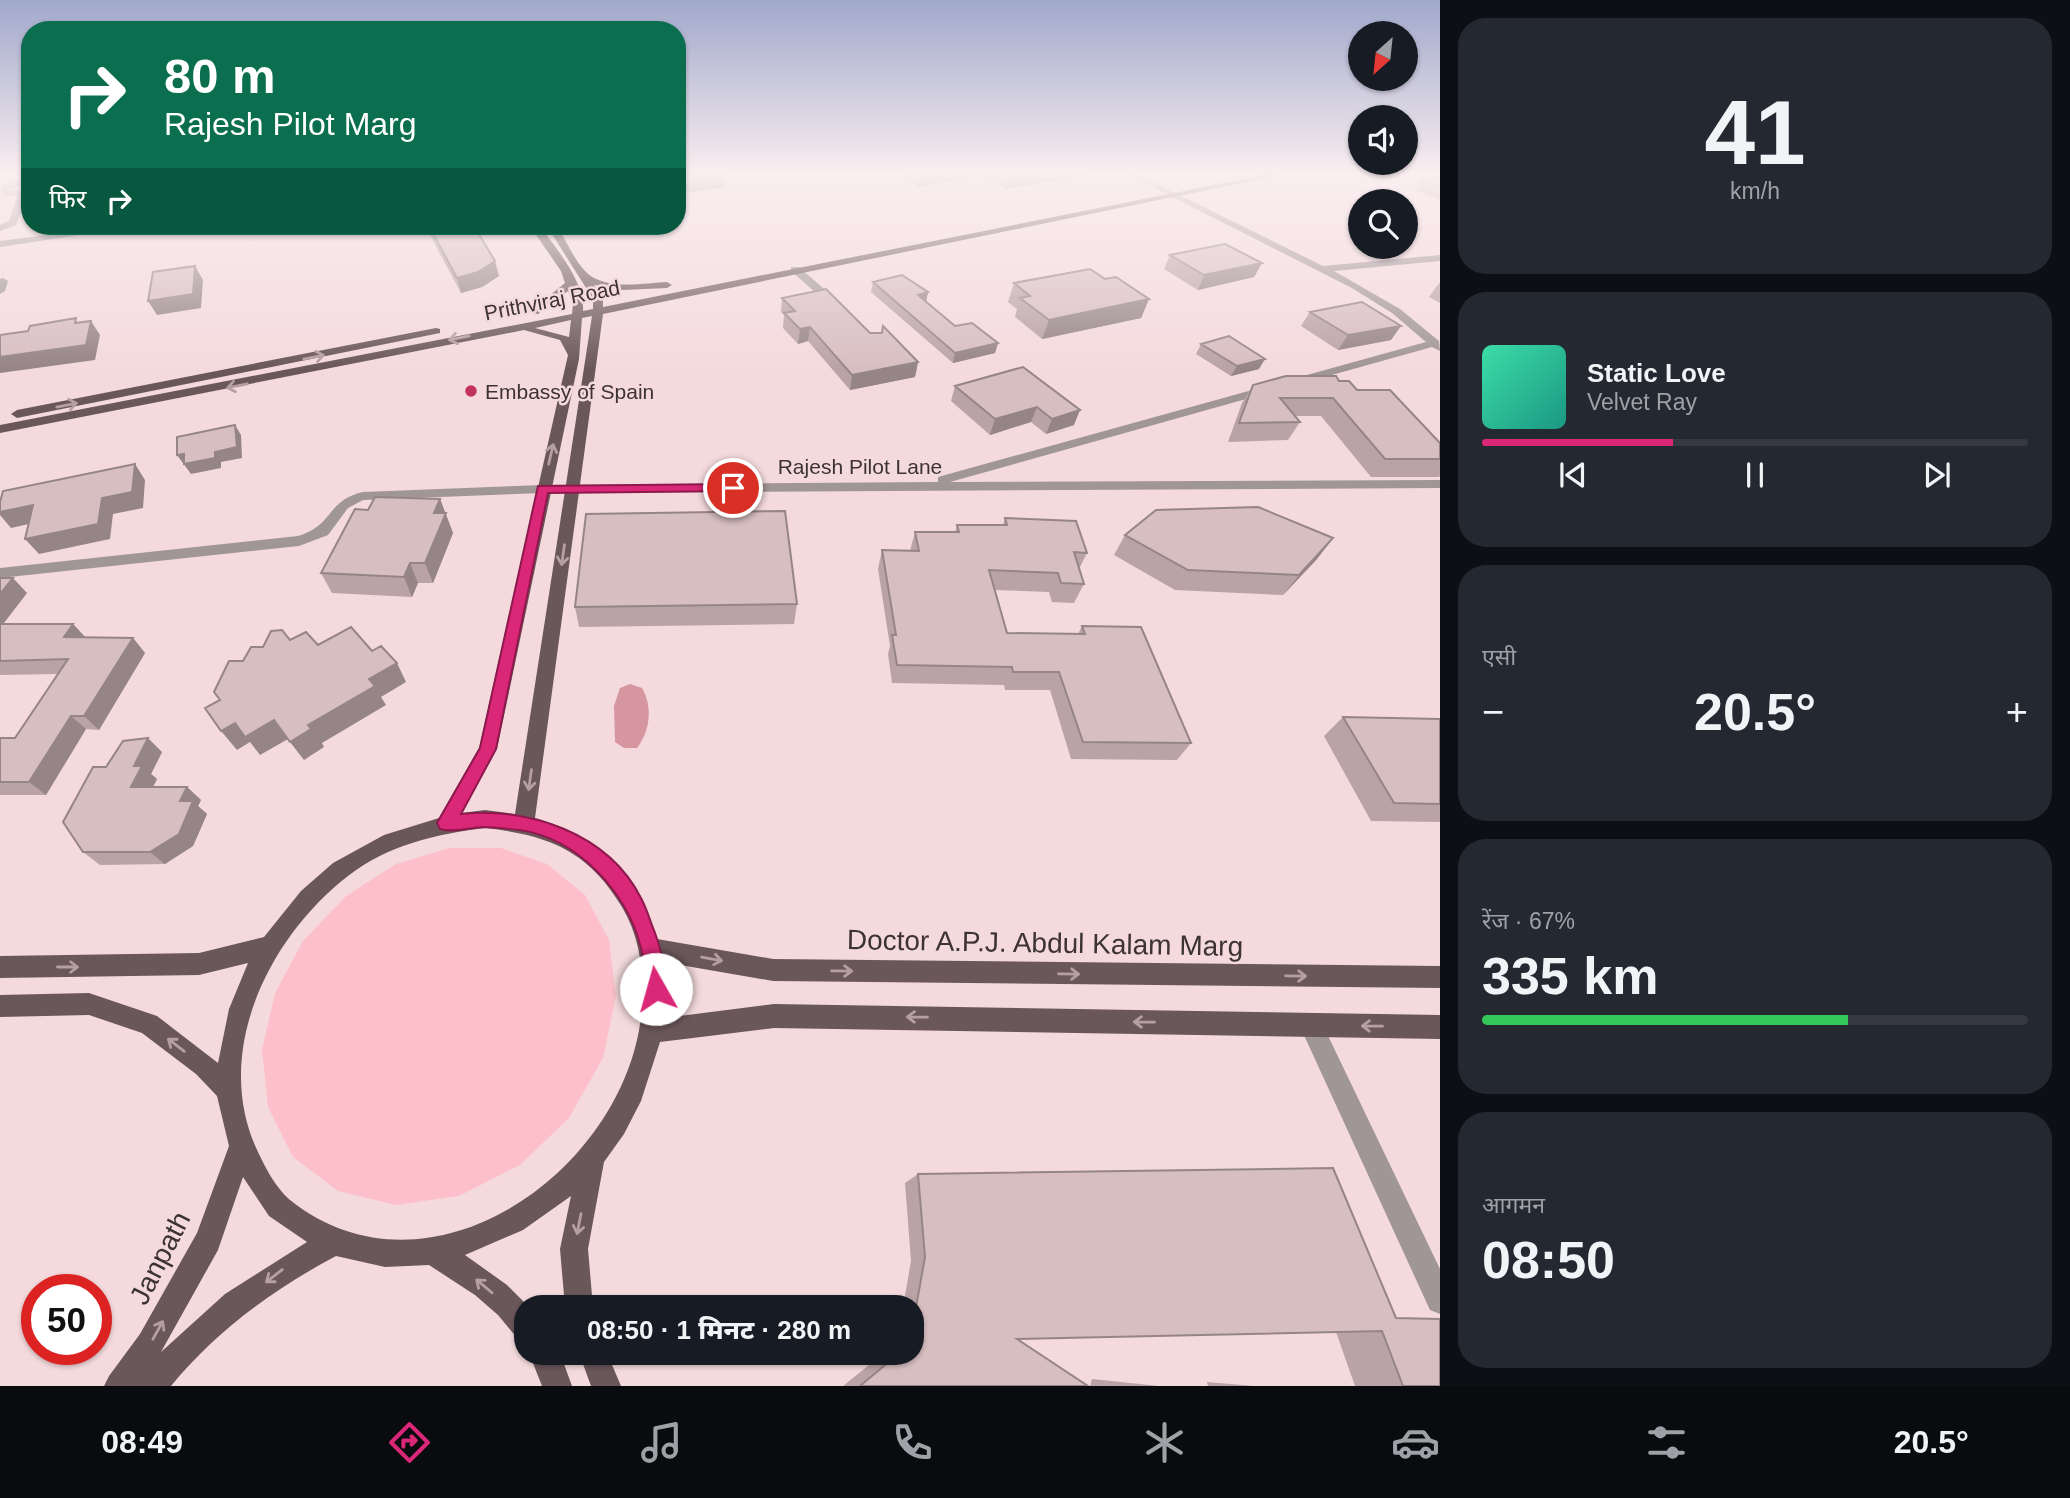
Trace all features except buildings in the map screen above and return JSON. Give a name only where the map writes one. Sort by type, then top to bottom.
[{"type":"main road","points":[[446,823],[488,749],[573,359],[578,310],[570,283],[544,240]]},
{"type":"main road","points":[[524,823],[598,305],[560,240]]},
{"type":"main road","name":"Prithviraj Road","points":[[0,429],[313,372],[510,328],[667,285],[901,240]]},
{"type":"main road","name":"Prithviraj Road","points":[[598,305],[659,299],[948,240]]},
{"type":"main road","points":[[578,270],[589,280],[601,283],[667,285]]},
{"type":"main road","points":[[534,312],[570,283]]},
{"type":"main road","points":[[594,342],[598,333],[618,317],[659,299]]},
{"type":"main road","name":"Prithviraj Road","points":[[0,418],[534,312],[578,310]]},
{"type":"main road","points":[[510,328],[540,331],[564,338],[573,349],[573,359]]},
{"type":"main road","points":[[485,819],[524,823],[567,838],[604,864],[633,902],[651,949],[656,989],[652,1031],[636,1086],[592,1157],[547,1200],[493,1233],[434,1252],[381,1254],[333,1243],[276,1206],[240,1150],[231,1120],[228,1090],[232,1040],[246,991],[269,947],[295,913],[341,870],[392,840],[446,823],[485,819]]},
{"type":"main road","points":[[0,967],[199,964],[269,947]]},
{"type":"main road","name":"Doctor A.P.J. Abdul Kalam Marg","points":[[651,949],[773,970],[1440,977]]},
{"type":"main road","points":[[0,1006],[89,1004],[149,1024],[204,1066],[228,1090]]},
{"type":"main road","points":[[652,1031],[774,1016],[1440,1027]]},
{"type":"main road","name":"Janpath","points":[[119,1386],[150,1344],[208,1240],[240,1150]]},
{"type":"main road","points":[[578,1295],[574,1249],[592,1157]]},
{"type":"main road","points":[[152,1386],[176,1355],[286,1266],[333,1243]]},
{"type":"main road","points":[[434,1252],[470,1274],[514,1311]]},
{"type":"main road","points":[[548,1365],[557,1386]]},
{"type":"main road","points":[[598,1365],[606,1386]]},
{"type":"street","points":[[0,244],[30,240]]},
{"type":"street","points":[[1263,240],[1396,311],[1438,346]]},
{"type":"street","points":[[1322,269],[1440,258]]},
{"type":"street","points":[[795,269],[846,313]]},
{"type":"street","points":[[919,486],[1438,346]]},
{"type":"street","name":"Rajesh Pilot Lane","points":[[0,573],[299,541],[315,536],[327,528],[339,506],[348,499],[543,489],[1440,484]]},
{"type":"street","points":[[1311,1025],[1440,1300]]},
{"type":"shaded area","points":[[630,684],[642,688],[649,711],[645,734],[637,748],[624,748],[615,742],[614,706],[620,688]]},
{"type":"shaded area","points":[[449,848],[501,848],[547,864],[585,895],[609,940],[616,996],[603,1058],[569,1118],[520,1165],[459,1196],[396,1205],[338,1191],[293,1157],[268,1107],[262,1050],[275,993],[303,941],[346,896],[396,864]]},
{"type":"place","name":"Embassy of Spain","points":[[471,391]]},
{"type":"route","points":[[656,989],[651,949],[633,902],[604,864],[567,838],[524,823],[485,819],[446,823],[488,749],[543,489],[733,488]]}]
